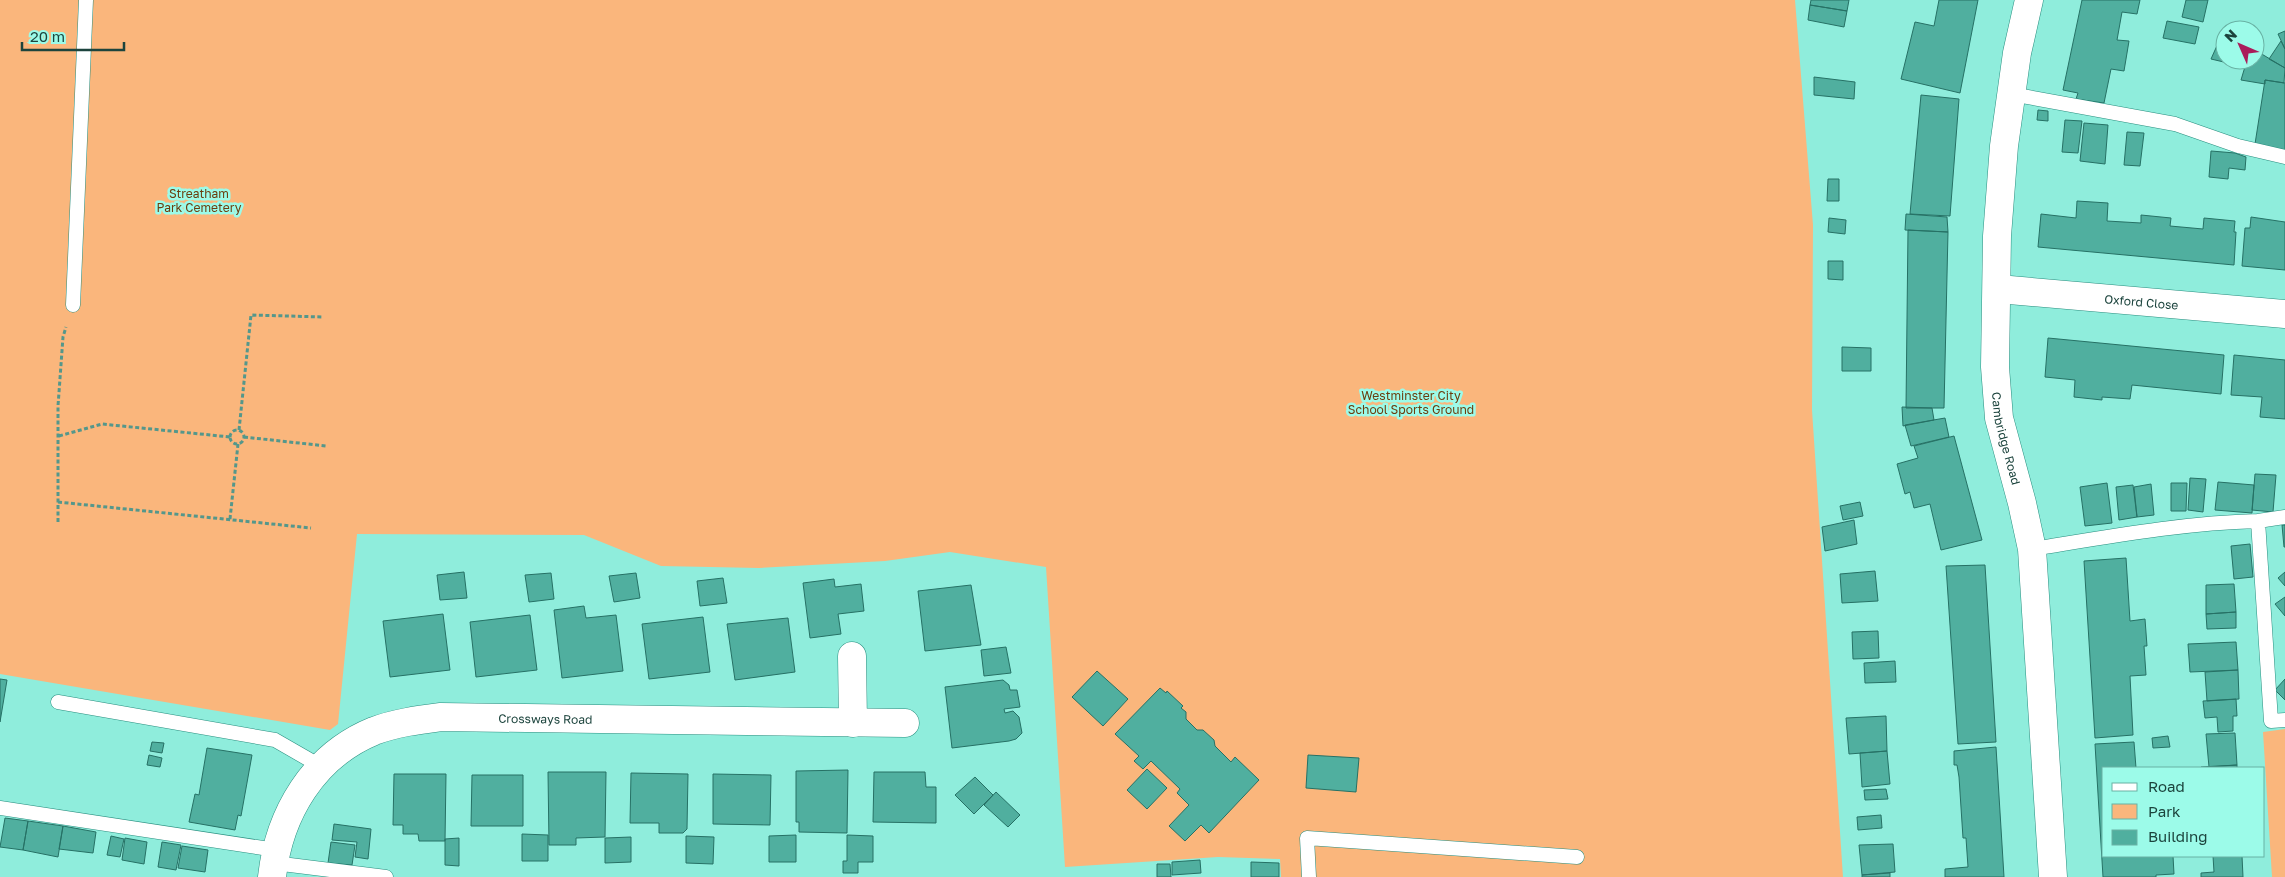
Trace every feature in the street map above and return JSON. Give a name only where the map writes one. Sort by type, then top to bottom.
[{"type":"street","name":"Cambridge Road","points":[[2029,0],[2011,94],[2004,146],[1997,236],[1998,289],[1995,367],[1999,418],[2022,503],[2032,549],[2053,877]]},
{"type":"street","name":"Oxford Close","points":[[1998,289],[2285,314]]},
{"type":"street","points":[[852,656],[853,723]]},
{"type":"street","name":"Crossways Road","points":[[274,863],[283,824],[307,781],[342,749],[375,731],[400,723],[441,717],[905,724]]},
{"type":"lane","points":[[73,305],[86,0]]},
{"type":"lane","points":[[2011,94],[2175,124],[2238,146],[2285,157]]},
{"type":"lane","points":[[2032,549],[2137,532],[2216,522],[2258,521],[2285,517]]},
{"type":"lane","points":[[2258,521],[2271,721],[2285,720]]},
{"type":"lane","points":[[58,702],[275,740],[322,767]]},
{"type":"lane","points":[[0,808],[274,863],[386,877]]},
{"type":"lane","points":[[1309,877],[1307,838],[1576,858]]},
{"type":"path","points":[[58,522],[63,337],[73,305]]},
{"type":"path","points":[[244,437],[239,430],[251,315],[322,317]]},
{"type":"path","points":[[59,436],[102,424],[230,437]]},
{"type":"path","points":[[230,437],[233,432],[239,430]]},
{"type":"path","points":[[230,437],[233,443],[238,444]]},
{"type":"path","points":[[230,519],[238,444],[241,443],[244,437]]},
{"type":"path","points":[[244,437],[326,446]]},
{"type":"path","points":[[58,502],[311,528]]},
{"type":"green space","name":"Westminster City School Sports Ground","points":[[0,0],[1795,0],[1813,225],[1812,410],[1843,877],[1281,877],[1280,859],[1218,857],[1065,867],[1046,567],[950,552],[885,561],[759,568],[661,566],[584,535],[357,534],[338,724],[330,730],[0,674]]},
{"type":"green space","points":[[2285,729],[2285,877],[2272,877],[2263,732]]},
{"type":"building","points":[[1811,0],[1849,0],[1847,11],[1810,5]]},
{"type":"building","points":[[1939,0],[1978,0],[1960,93],[1901,79],[1915,22],[1934,26]]},
{"type":"building","points":[[2082,0],[2140,0],[2137,14],[2122,12],[2117,40],[2129,41],[2124,71],[2111,69],[2104,103],[2076,99],[2078,93],[2063,90]]},
{"type":"building","points":[[2186,0],[2208,0],[2203,22],[2182,17]]},
{"type":"building","points":[[1810,5],[1847,11],[1844,27],[1808,20]]},
{"type":"building","points":[[2167,21],[2199,27],[2195,44],[2163,38]]},
{"type":"building","points":[[2285,31],[2285,49],[2278,34]]},
{"type":"building","points":[[2281,41],[2285,49],[2285,68],[2269,59]]},
{"type":"building","points":[[2215,50],[2215,60],[2211,59]]},
{"type":"building","points":[[2265,56],[2285,68],[2284,83],[2265,80],[2265,84],[2241,80],[2244,70],[2265,70]]},
{"type":"building","points":[[1814,77],[1855,82],[1854,99],[1814,95]]},
{"type":"building","points":[[2265,80],[2285,83],[2285,150],[2255,144]]},
{"type":"building","points":[[1921,95],[1959,99],[1950,216],[1910,214]]},
{"type":"building","points":[[2038,110],[2048,111],[2048,121],[2037,120]]},
{"type":"building","points":[[2065,120],[2082,121],[2078,153],[2062,152]]},
{"type":"building","points":[[2084,123],[2108,125],[2105,164],[2080,161]]},
{"type":"building","points":[[2127,132],[2144,133],[2140,166],[2124,165]]},
{"type":"building","points":[[2211,151],[2235,153],[2246,157],[2245,170],[2229,168],[2228,179],[2209,177]]},
{"type":"building","points":[[1828,179],[1839,179],[1839,201],[1827,201]]},
{"type":"building","points":[[2077,201],[2108,203],[2107,221],[2141,223],[2141,215],[2171,218],[2170,226],[2203,229],[2204,218],[2235,221],[2234,265],[2038,247],[2041,214],[2076,218]]},
{"type":"building","points":[[1906,214],[1947,217],[1948,232],[1905,230]]},
{"type":"building","points":[[2251,217],[2285,222],[2285,270],[2242,266],[2245,228],[2250,228]]},
{"type":"building","points":[[1829,218],[1846,220],[1845,234],[1828,232]]},
{"type":"building","points":[[1908,230],[1948,232],[1944,408],[1906,408]]},
{"type":"building","points":[[1828,261],[1843,261],[1843,280],[1828,279]]},
{"type":"building","points":[[2048,338],[2224,355],[2221,394],[2132,385],[2130,399],[2102,397],[2102,400],[2074,397],[2075,380],[2045,377]]},
{"type":"building","points":[[1842,347],[1871,348],[1871,371],[1842,371]]},
{"type":"building","points":[[2234,355],[2285,360],[2285,419],[2260,417],[2262,397],[2231,395]]},
{"type":"building","points":[[1902,407],[1932,408],[1934,420],[1903,426]]},
{"type":"building","points":[[1945,418],[1949,437],[1911,446],[1905,425]]},
{"type":"building","points":[[1954,436],[1982,540],[1941,550],[1930,504],[1914,508],[1910,492],[1905,494],[1897,464],[1918,458],[1914,446]]},
{"type":"building","points":[[2255,474],[2276,475],[2273,512],[2252,510]]},
{"type":"building","points":[[2190,478],[2206,479],[2203,512],[2188,510]]},
{"type":"building","points":[[2218,482],[2254,485],[2252,513],[2215,510]]},
{"type":"building","points":[[2107,483],[2112,523],[2085,526],[2080,487]]},
{"type":"building","points":[[2171,483],[2187,483],[2186,511],[2171,511]]},
{"type":"building","points":[[2151,484],[2154,515],[2137,517],[2134,487]]},
{"type":"building","points":[[2133,485],[2137,517],[2119,520],[2116,487]]},
{"type":"building","points":[[1860,502],[1863,516],[1843,520],[1840,506]]},
{"type":"building","points":[[1854,520],[1857,544],[1825,551],[1822,527]]},
{"type":"building","points":[[2282,525],[2285,525],[2285,547],[2284,547]]},
{"type":"building","points":[[2250,544],[2253,577],[2234,579],[2231,546]]},
{"type":"building","points":[[2126,558],[2130,621],[2145,619],[2147,646],[2144,646],[2146,675],[2130,676],[2133,735],[2095,738],[2084,561]]},
{"type":"building","points":[[1985,565],[1996,742],[1958,744],[1946,566]]},
{"type":"building","points":[[1875,571],[1878,601],[1842,603],[1840,574]]},
{"type":"building","points":[[464,572],[467,598],[440,600],[437,575]]},
{"type":"building","points":[[2285,572],[2285,586],[2278,578]]},
{"type":"building","points":[[551,573],[554,599],[529,602],[525,575]]},
{"type":"building","points":[[636,573],[640,598],[614,602],[609,576]]},
{"type":"building","points":[[723,578],[727,603],[700,606],[697,581]]},
{"type":"building","points":[[834,579],[835,587],[861,584],[864,611],[838,614],[841,634],[810,638],[803,583]]},
{"type":"building","points":[[2234,584],[2236,612],[2206,614],[2206,585]]},
{"type":"building","points":[[971,585],[981,645],[925,651],[918,591]]},
{"type":"building","points":[[2285,597],[2285,616],[2275,604]]},
{"type":"building","points":[[584,606],[586,618],[616,615],[623,671],[562,678],[554,610]]},
{"type":"building","points":[[2236,612],[2236,628],[2207,629],[2206,614]]},
{"type":"building","points":[[443,614],[450,670],[390,677],[383,621]]},
{"type":"building","points":[[530,615],[537,670],[476,677],[470,622]]},
{"type":"building","points":[[703,617],[710,672],[649,679],[642,624]]},
{"type":"building","points":[[788,618],[795,672],[735,680],[727,624]]},
{"type":"building","points":[[1878,631],[1879,658],[1853,659],[1852,632]]},
{"type":"building","points":[[2236,642],[2238,670],[2190,672],[2188,644]]},
{"type":"building","points":[[1006,647],[1011,673],[984,676],[981,650]]},
{"type":"building","points":[[1895,661],[1896,682],[1865,683],[1864,663]]},
{"type":"building","points":[[2238,670],[2239,699],[2207,701],[2205,672]]},
{"type":"building","points":[[1097,671],[1128,699],[1103,726],[1072,697]]},
{"type":"building","points":[[0,679],[7,680],[0,722]]},
{"type":"building","points":[[2285,679],[2285,700],[2275,690]]},
{"type":"building","points":[[1003,680],[1009,685],[1010,690],[1017,690],[1020,707],[1004,709],[1005,713],[1013,711],[1019,717],[1022,733],[1016,739],[1009,741],[952,748],[945,687]]},
{"type":"building","points":[[1160,688],[1166,693],[1167,691],[1183,706],[1181,708],[1186,712],[1186,719],[1197,730],[1203,730],[1214,740],[1215,746],[1231,762],[1235,757],[1259,780],[1209,833],[1201,825],[1185,841],[1169,826],[1189,805],[1177,793],[1180,789],[1151,761],[1143,769],[1134,761],[1139,756],[1115,734]]},
{"type":"building","points":[[2236,699],[2237,716],[2233,716],[2233,731],[2218,732],[2217,717],[2205,718],[2203,701]]},
{"type":"building","points":[[1886,716],[1887,751],[1849,754],[1846,718]]},
{"type":"building","points":[[2235,733],[2237,765],[2209,767],[2206,734]]},
{"type":"building","points":[[2168,736],[2170,747],[2153,748],[2152,738]]},
{"type":"building","points":[[152,742],[164,743],[162,753],[150,751]]},
{"type":"building","points":[[2134,742],[2136,767],[2102,767],[2102,857],[2173,857],[2174,874],[2156,875],[2156,877],[2103,877],[2095,744]]},
{"type":"building","points":[[1996,747],[2004,877],[1945,877],[1945,869],[1968,867],[1966,838],[1963,838],[1959,777],[1957,765],[1954,765],[1954,751]]},
{"type":"building","points":[[207,748],[252,755],[241,816],[238,815],[235,830],[189,822],[195,794],[199,795]]},
{"type":"building","points":[[1887,751],[1890,784],[1862,787],[1860,753]]},
{"type":"building","points":[[149,755],[162,758],[160,767],[147,765]]},
{"type":"building","points":[[1308,755],[1359,758],[1356,792],[1306,788]]},
{"type":"building","points":[[2237,765],[2237,767],[2201,767]]},
{"type":"building","points":[[1147,769],[1167,788],[1147,809],[1127,790]]},
{"type":"building","points":[[848,770],[847,833],[799,832],[799,822],[796,822],[796,771]]},
{"type":"building","points":[[548,772],[606,772],[605,837],[576,838],[576,845],[549,845]]},
{"type":"building","points":[[874,772],[925,772],[926,787],[936,787],[936,823],[873,822]]},
{"type":"building","points":[[631,773],[688,774],[687,829],[683,833],[659,833],[659,823],[630,823]]},
{"type":"building","points":[[394,774],[446,774],[445,841],[419,841],[418,834],[403,834],[403,825],[393,825]]},
{"type":"building","points":[[713,774],[771,775],[770,825],[713,824]]},
{"type":"building","points":[[472,775],[523,775],[523,826],[471,826]]},
{"type":"building","points":[[975,777],[993,795],[974,814],[955,795]]},
{"type":"building","points":[[1886,789],[1888,799],[1865,800],[1864,790]]},
{"type":"building","points":[[996,792],[1020,815],[1008,827],[984,805]]},
{"type":"building","points":[[1881,815],[1882,828],[1858,830],[1857,817]]},
{"type":"building","points":[[5,818],[28,821],[23,850],[0,847]]},
{"type":"building","points":[[28,821],[63,826],[58,857],[23,850]]},
{"type":"building","points":[[334,824],[371,829],[368,859],[355,857],[357,842],[332,840]]},
{"type":"building","points":[[63,826],[96,832],[93,853],[59,849]]},
{"type":"building","points":[[522,834],[548,835],[548,861],[522,861]]},
{"type":"building","points":[[796,835],[796,862],[769,862],[769,836]]},
{"type":"building","points":[[847,835],[873,836],[873,862],[858,862],[858,873],[843,873],[843,861],[847,861]]},
{"type":"building","points":[[111,836],[124,839],[120,857],[107,855]]},
{"type":"building","points":[[686,836],[714,837],[713,864],[686,863]]},
{"type":"building","points":[[631,837],[631,862],[605,863],[605,838]]},
{"type":"building","points":[[125,838],[147,842],[144,864],[122,860]]},
{"type":"building","points":[[459,838],[459,866],[445,865],[445,839]]},
{"type":"building","points":[[162,842],[181,845],[176,870],[158,867]]},
{"type":"building","points":[[331,842],[355,845],[352,865],[328,863]]},
{"type":"building","points":[[1893,844],[1895,872],[1862,875],[1859,845]]},
{"type":"building","points":[[182,846],[208,850],[205,872],[178,868]]},
{"type":"building","points":[[2213,857],[2242,857],[2243,877],[2201,877],[2201,873],[2214,872]]},
{"type":"building","points":[[1200,860],[1201,873],[1172,875],[1172,862]]},
{"type":"building","points":[[1251,862],[1279,863],[1279,877],[1251,877]]},
{"type":"building","points":[[1157,864],[1170,864],[1171,877],[1157,877]]},
{"type":"building","points":[[1890,873],[1890,877],[1862,877],[1862,875]]},
{"type":"park label","name":"Streatham Park Cemetery","points":[[199,200]]}]
